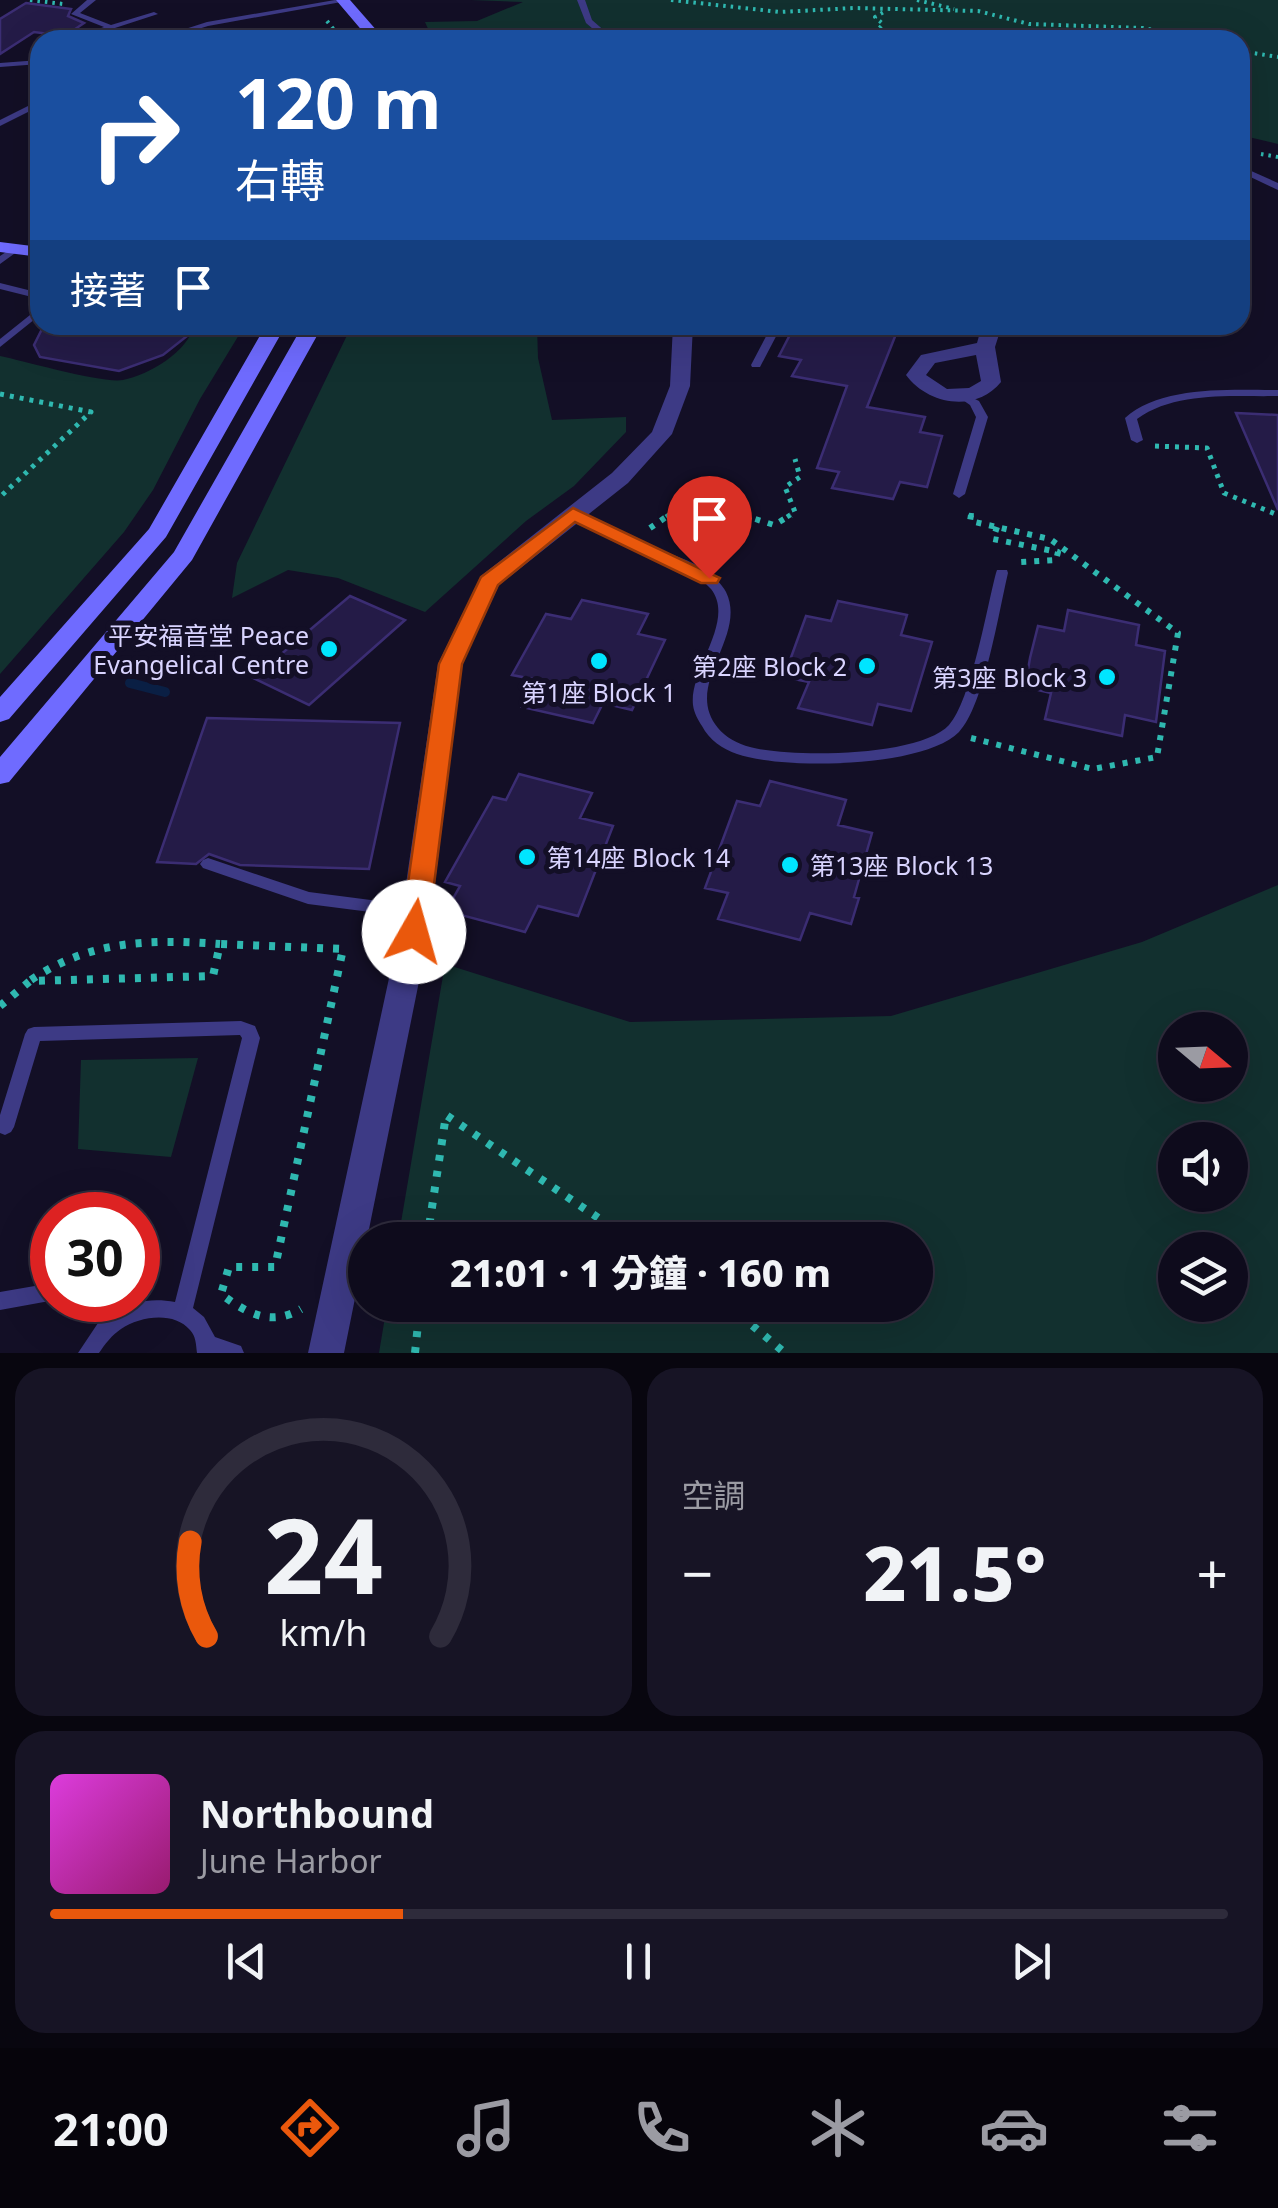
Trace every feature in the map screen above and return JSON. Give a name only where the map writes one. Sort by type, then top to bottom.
[{"type":"main road","points":[[343,0],[369,30]]},
{"type":"main road","points":[[0,713],[158,532],[270,335]]},
{"type":"main road","points":[[0,775],[184,555],[306,335]]},
{"type":"street","points":[[326,1353],[417,912],[450,664],[468,618],[489,582],[634,466],[662,434],[680,386],[683,335]]},
{"type":"street","points":[[984,347],[928,359],[916,369],[919,382],[927,388],[964,396],[983,390],[991,382],[984,347],[988,335]]},
{"type":"lane","points":[[92,0],[75,14],[108,26]]},
{"type":"lane","points":[[188,30],[343,0]]},
{"type":"lane","points":[[581,0],[589,21],[599,30]]},
{"type":"lane","points":[[97,30],[154,14]]},
{"type":"lane","points":[[0,65],[30,61]]},
{"type":"lane","points":[[0,123],[30,108]]},
{"type":"lane","points":[[1250,173],[1278,187]]},
{"type":"lane","points":[[0,286],[30,294]]},
{"type":"lane","points":[[0,344],[30,318]]},
{"type":"lane","points":[[756,365],[772,335]]},
{"type":"lane","points":[[1138,440],[1131,418],[1140,409],[1205,396],[1278,394]]},
{"type":"lane","points":[[961,501],[982,417],[976,404],[964,396]]},
{"type":"lane","points":[[573,514],[699,572],[717,586],[726,615],[702,681],[699,705],[716,735],[759,755],[906,751],[948,736],[963,712],[1009,574]]},
{"type":"lane","points":[[208,864],[308,898],[417,912]]},
{"type":"lane","points":[[5,1128],[34,1034],[241,1028],[248,1031],[251,1038],[182,1313]]},
{"type":"lane","points":[[0,1301],[30,1296]]},
{"type":"lane","points":[[160,1309],[182,1313],[201,1328],[207,1349],[234,1353]]},
{"type":"lane","points":[[88,1353],[114,1322]]},
{"type":"path","points":[[30,0],[65,5],[73,0]]},
{"type":"path","points":[[671,0],[780,12],[972,9],[1027,24],[1080,23],[1157,30]]},
{"type":"path","points":[[887,0],[898,10]]},
{"type":"path","points":[[917,0],[965,12]]},
{"type":"path","points":[[876,30],[882,24],[876,17],[888,10]]},
{"type":"path","points":[[1250,53],[1278,57]]},
{"type":"path","points":[[0,394],[90,412],[0,497]]},
{"type":"path","points":[[1138,440],[1140,446],[1206,448],[1224,494],[1278,515]]},
{"type":"path","points":[[645,532],[693,498],[774,525],[795,512],[785,487],[800,477],[795,459]]},
{"type":"path","points":[[961,501],[974,510],[970,522],[1050,539],[1178,633],[1157,757],[1093,768],[970,738]]},
{"type":"path","points":[[997,528],[993,538],[1058,552],[1056,560],[1021,560],[1009,574]]},
{"type":"path","points":[[30,980],[76,950],[153,938],[220,944]]},
{"type":"path","points":[[431,1222],[446,1115],[604,1222]]},
{"type":"path","points":[[415,1353],[418,1322]]},
{"type":"path","points":[[749,1322],[786,1353]]},
{"type":"green space","points":[[471,0],[1278,0],[1278,144],[1250,137],[1250,30],[429,30],[425,22],[477,21],[523,2]]},
{"type":"green space","points":[[191,335],[239,335],[200,399],[153,490],[124,532],[0,674],[0,356],[123,380],[144,373]]},
{"type":"green space","points":[[347,335],[537,335],[538,358],[552,420],[626,417],[626,432],[574,486],[526,521],[425,612],[338,578],[288,570],[232,598],[237,563]]},
{"type":"green space","points":[[1278,885],[1278,1353],[379,1353],[384,1322],[933,1322],[933,1222],[401,1222],[445,964],[630,1022],[891,1016],[1142,942]]},
{"type":"green space","points":[[198,1058],[171,1157],[78,1149],[81,1060]]},
{"type":"building","points":[[26,3],[71,9],[68,16],[84,23],[74,30],[30,30],[30,35],[0,54],[0,19]]},
{"type":"building","points":[[39,335],[188,335],[163,355],[119,371],[40,357],[34,345]]},
{"type":"building","points":[[790,335],[896,335],[867,407],[925,417],[920,432],[942,436],[927,487],[900,482],[893,499],[832,488],[839,472],[817,468],[847,386],[792,376],[801,360],[779,356]]},
{"type":"building","points":[[1236,413],[1278,415],[1278,510]]},
{"type":"building","name":"平安福音堂 Peace Evangelical Centre","points":[[350,596],[405,620],[309,705],[253,678]]},
{"type":"building","name":"第1座 Block 1","points":[[582,600],[648,614],[638,634],[665,640],[632,710],[603,703],[593,723],[522,707],[538,680],[512,675],[546,614],[571,619]]},
{"type":"building","name":"第2座 Block 2","points":[[838,601],[907,615],[901,635],[932,642],[911,711],[878,704],[872,725],[798,708],[809,682],[784,677],[806,616],[831,621]]},
{"type":"building","name":"第3座 Block 3","points":[[1068,610],[1139,625],[1136,645],[1165,651],[1156,722],[1125,715],[1122,736],[1045,719],[1051,693],[1025,687],[1030,658],[1038,626],[1064,631]]},
{"type":"building","points":[[207,718],[400,723],[369,869],[240,865],[209,854],[196,864],[157,862]]},
{"type":"building","name":"第14座 Block 14","points":[[519,774],[592,793],[580,818],[613,826],[578,916],[538,906],[525,932],[446,911],[460,886],[445,882],[493,797],[506,800]]},
{"type":"building","name":"第13座 Block 13","points":[[770,781],[846,800],[838,825],[872,833],[854,897],[859,898],[851,924],[810,913],[800,940],[718,919],[728,893],[705,888],[737,801],[760,806]]},
{"type":"waterway","points":[[130,683],[165,692]]},
{"type":"place","name":"平安福音堂 Peace Evangelical Centre","points":[[329,649]]},
{"type":"place","name":"第1座 Block 1","points":[[599,661]]},
{"type":"place","name":"第2座 Block 2","points":[[867,666]]},
{"type":"place","name":"第3座 Block 3","points":[[1107,677]]},
{"type":"place","name":"第14座 Block 14","points":[[527,857]]},
{"type":"place","name":"第13座 Block 13","points":[[790,865]]},
{"type":"route","points":[[414,932],[450,664],[468,618],[489,582],[573,514],[709,578]]}]
